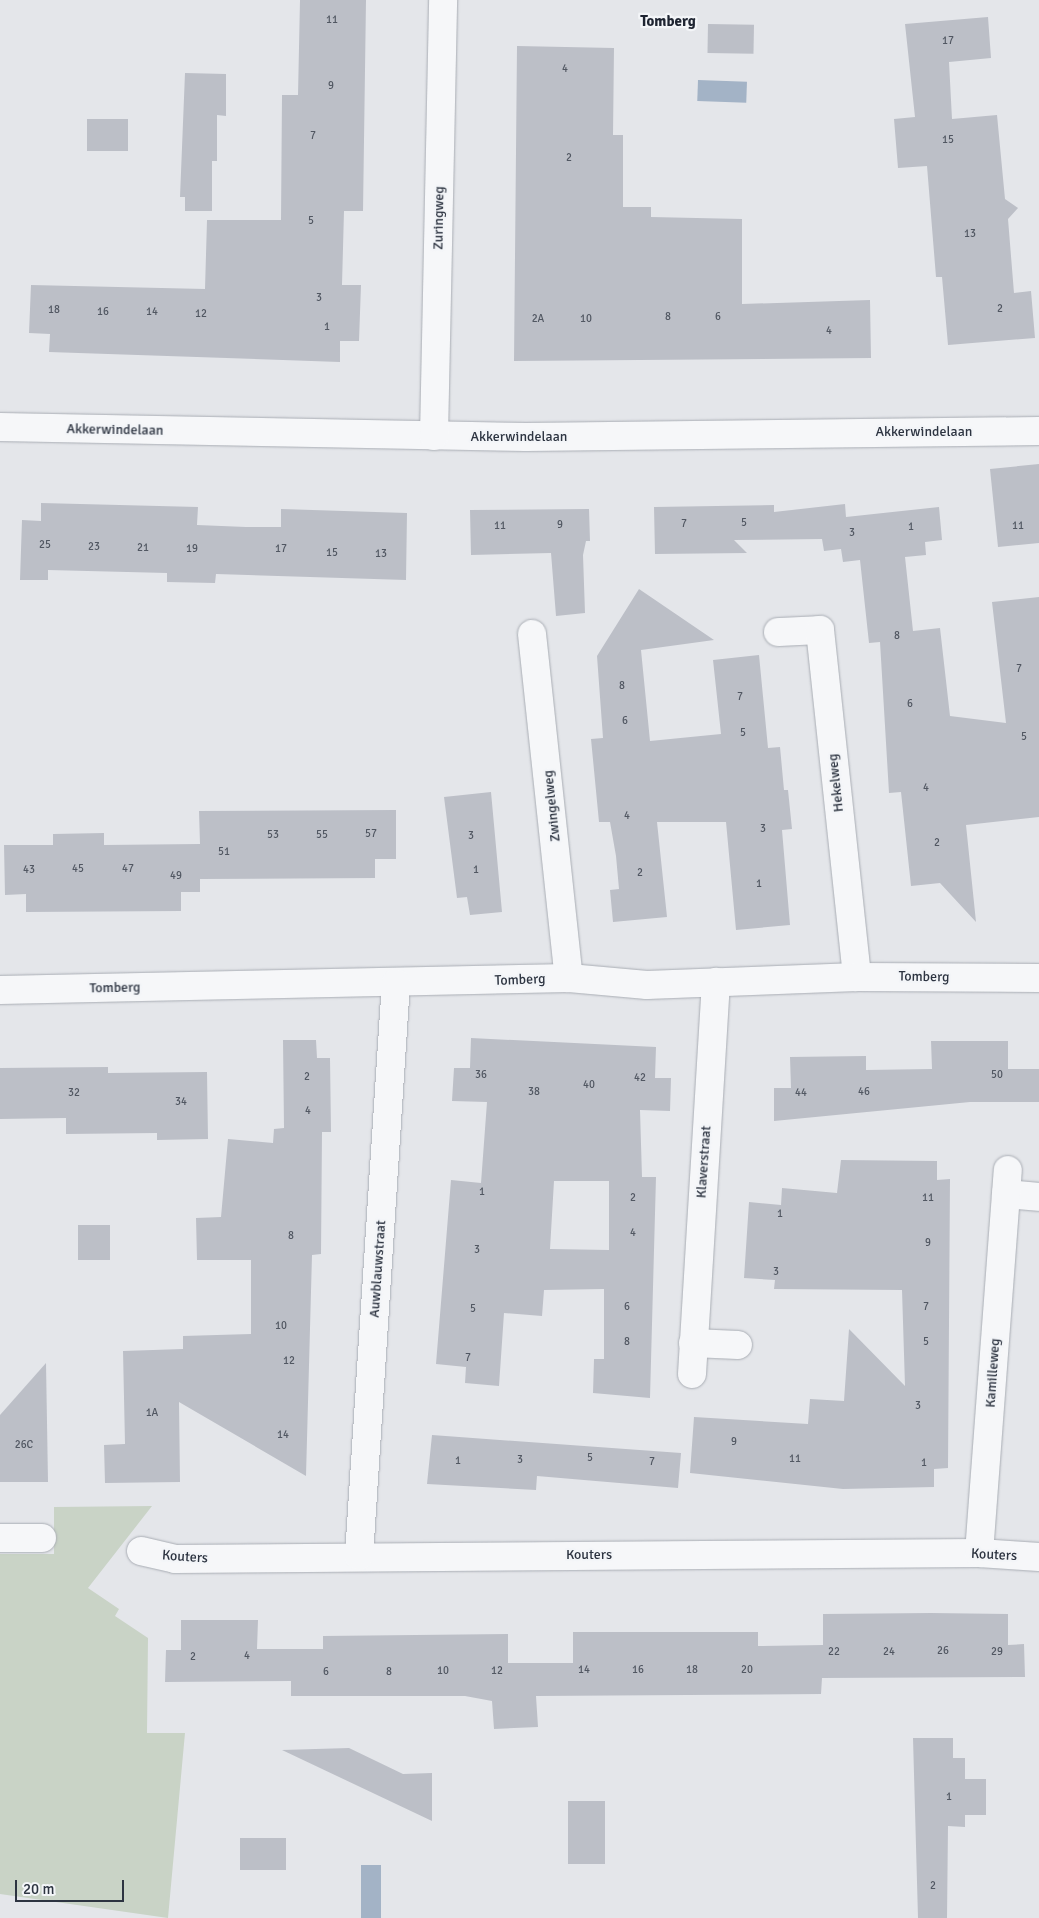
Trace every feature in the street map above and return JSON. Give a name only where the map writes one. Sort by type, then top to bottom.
[{"type":"street","name":"Zuringweg","points":[[434,436],[443,0]]},
{"type":"street","name":"Akkerwindelaan","points":[[0,427],[434,436],[1039,431]]},
{"type":"street","name":"Hekelweg","points":[[778,632],[820,630],[857,977]]},
{"type":"street","name":"Zwingelweg","points":[[532,634],[569,978]]},
{"type":"street","name":"Tomberg","points":[[0,990],[569,978],[647,985],[857,977],[1039,978]]},
{"type":"street","name":"Klaverstraat","points":[[692,1374],[716,982]]},
{"type":"street","name":"Auwblauwstraat","points":[[359,1556],[396,983]]},
{"type":"street","name":"Kamilleweg","points":[[979,1553],[1007,1182],[1039,1197]]},
{"type":"street","points":[[693,1342],[738,1345]]},
{"type":"street","points":[[0,1538],[42,1538]]},
{"type":"street","name":"Kouters","points":[[140,1551],[181,1559],[359,1556],[979,1553],[1039,1557]]},
{"type":"shaded area","points":[[152,1506],[88,1588],[119,1609],[115,1616],[148,1638],[147,1733],[185,1733],[168,1918],[0,1894],[0,1554],[54,1554],[54,1507]]},
{"type":"water","points":[[698,80],[747,82],[746,103],[697,101]]},
{"type":"water","points":[[361,1865],[381,1865],[381,1918],[361,1918]]},
{"type":"building","points":[[300,0],[366,0],[363,211],[344,211],[342,285],[361,285],[359,341],[340,341],[340,362],[49,352],[50,334],[29,333],[31,285],[205,289],[207,220],[281,220],[282,95],[298,95]]},
{"type":"building","points":[[988,17],[991,58],[949,62],[952,119],[997,115],[1005,199],[1018,208],[1008,219],[1014,293],[1031,291],[1035,338],[948,345],[942,277],[936,277],[927,166],[898,168],[894,119],[915,117],[905,24]]},
{"type":"building","points":[[708,24],[754,25],[753,54],[707,53]]},
{"type":"building","points":[[517,46],[614,48],[613,135],[623,135],[623,207],[651,207],[651,217],[742,219],[742,304],[870,300],[871,358],[514,361]]},
{"type":"building","points":[[185,73],[226,74],[226,116],[217,115],[217,161],[212,161],[212,211],[185,211],[185,197],[180,197]]},
{"type":"building","points":[[87,119],[128,119],[128,151],[87,151]]},
{"type":"building","points":[[1039,464],[1039,543],[998,547],[990,469]]},
{"type":"building","points":[[41,503],[198,507],[197,525],[246,527],[281,527],[281,509],[407,513],[406,580],[216,574],[215,583],[167,582],[167,573],[48,570],[48,580],[20,580],[22,520],[41,521]]},
{"type":"building","points":[[845,504],[846,517],[939,507],[942,540],[925,542],[926,555],[905,557],[913,631],[940,628],[950,716],[1006,723],[992,602],[1039,597],[1039,817],[966,825],[976,922],[940,883],[911,886],[901,792],[889,793],[880,642],[869,643],[860,560],[843,562],[841,549],[824,551],[822,539],[734,540],[747,553],[655,554],[654,507],[774,505],[774,512]]},
{"type":"building","points":[[589,509],[590,541],[586,541],[583,555],[585,613],[556,616],[551,553],[471,555],[470,510]]},
{"type":"building","points":[[639,589],[714,640],[641,650],[650,741],[721,734],[713,660],[759,655],[768,748],[780,747],[784,790],[788,790],[792,829],[782,830],[790,925],[736,930],[726,822],[657,822],[667,917],[613,922],[610,890],[619,889],[616,856],[610,822],[599,822],[591,739],[603,738],[597,656]]},
{"type":"building","points":[[491,792],[502,912],[470,915],[467,897],[457,898],[444,797]]},
{"type":"building","points":[[396,810],[396,859],[375,859],[375,878],[200,879],[200,892],[181,892],[181,911],[26,912],[26,894],[5,895],[4,845],[53,845],[53,834],[104,833],[104,845],[200,844],[199,811]]},
{"type":"building","points":[[471,1038],[656,1047],[655,1078],[671,1078],[670,1111],[640,1110],[642,1177],[656,1177],[650,1398],[593,1393],[594,1359],[604,1359],[604,1289],[544,1290],[542,1316],[504,1313],[499,1386],[465,1383],[466,1367],[436,1364],[451,1180],[481,1183],[487,1102],[452,1101],[454,1068],[470,1068]],"holes":[[[554,1181],[609,1181],[609,1250],[550,1249]]]},
{"type":"building","points":[[283,1040],[316,1040],[317,1058],[330,1058],[331,1132],[322,1132],[321,1254],[312,1255],[306,1476],[179,1402],[180,1482],[105,1483],[104,1445],[125,1444],[123,1351],[183,1349],[183,1336],[251,1334],[251,1260],[197,1260],[196,1218],[221,1217],[228,1139],[273,1143],[274,1129],[284,1128]]},
{"type":"building","points":[[931,1041],[1008,1041],[1008,1069],[1039,1069],[1039,1102],[970,1102],[774,1121],[774,1088],[791,1088],[790,1057],[866,1056],[866,1070],[932,1069]]},
{"type":"building","points":[[108,1067],[108,1073],[207,1072],[208,1139],[157,1140],[157,1133],[66,1134],[66,1118],[0,1119],[0,1068]]},
{"type":"building","points":[[841,1160],[937,1161],[937,1180],[950,1179],[948,1468],[934,1469],[934,1487],[843,1489],[690,1473],[694,1417],[808,1424],[810,1399],[844,1401],[849,1329],[905,1386],[902,1290],[774,1289],[775,1280],[744,1278],[749,1202],[781,1205],[782,1188],[837,1193]]},
{"type":"building","points":[[78,1225],[110,1225],[110,1260],[78,1260]]},
{"type":"building","points":[[46,1363],[48,1482],[0,1482],[0,1415]]},
{"type":"building","points":[[432,1435],[681,1453],[678,1488],[537,1476],[536,1490],[427,1484]]},
{"type":"building","points":[[823,1614],[1008,1614],[1008,1645],[1024,1644],[1025,1677],[822,1678],[821,1694],[536,1696],[538,1727],[494,1729],[492,1701],[465,1696],[291,1696],[291,1681],[165,1682],[166,1650],[181,1650],[181,1620],[258,1620],[257,1649],[323,1649],[323,1636],[508,1634],[508,1663],[573,1663],[573,1632],[758,1632],[758,1646],[823,1645]]},
{"type":"building","points":[[913,1738],[953,1738],[953,1758],[965,1758],[965,1779],[986,1779],[986,1815],[965,1815],[965,1827],[948,1826],[947,1918],[918,1918]]},
{"type":"building","points":[[349,1748],[403,1774],[432,1773],[432,1821],[282,1750]]},
{"type":"building","points":[[568,1801],[605,1801],[605,1864],[568,1864]]},
{"type":"building","points":[[240,1838],[286,1838],[286,1870],[240,1870]]},
{"type":"district","name":"Tomberg","points":[[668,22]]}]
